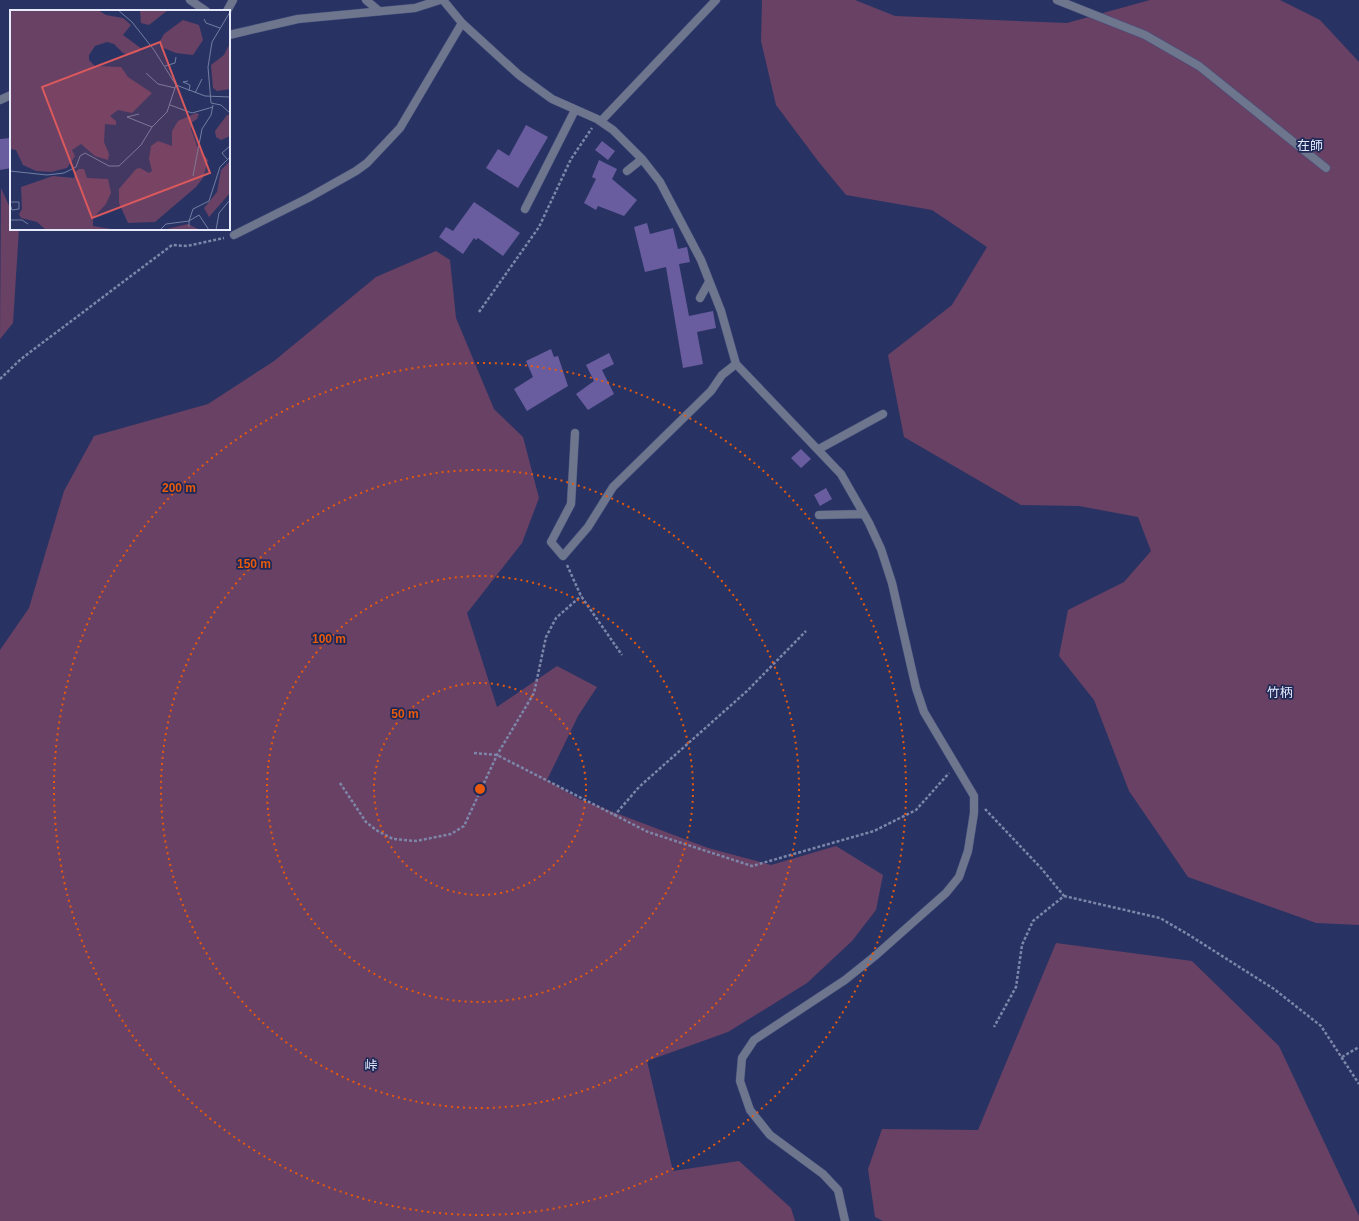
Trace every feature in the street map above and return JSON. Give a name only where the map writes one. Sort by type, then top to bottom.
[{"type":"street","points":[[190,0],[205,10]]},
{"type":"street","points":[[228,10],[233,0]]},
{"type":"street","points":[[366,0],[379,12]]},
{"type":"street","points":[[230,32],[298,18],[415,8],[440,0]]},
{"type":"street","points":[[443,0],[462,23],[519,75],[552,99],[599,120],[613,130],[642,159],[660,182],[701,260],[721,311],[736,364],[763,395],[841,474],[881,549],[892,583],[916,688],[924,712],[974,796],[974,813],[968,851],[958,877],[946,894],[845,980],[754,1040],[742,1058],[740,1081],[750,1110],[770,1135],[823,1174],[838,1190],[845,1221]]},
{"type":"street","points":[[599,120],[716,0]]},
{"type":"street","points":[[1057,0],[1145,35],[1199,66],[1326,168]]},
{"type":"street","points":[[234,235],[308,198],[356,171],[367,163],[400,128],[462,23]]},
{"type":"street","points":[[0,100],[10,95]]},
{"type":"street","points":[[525,209],[575,110]]},
{"type":"street","points":[[627,171],[642,159]]},
{"type":"street","points":[[700,298],[709,282]]},
{"type":"street","points":[[575,433],[571,504],[551,542],[563,556],[588,527],[613,487],[710,391],[722,374],[736,364]]},
{"type":"street","points":[[818,449],[883,414]]},
{"type":"street","points":[[819,515],[863,514]]},
{"type":"path","points":[[479,312],[539,227],[571,159],[599,120]]},
{"type":"path","points":[[0,379],[21,359],[172,245],[187,246],[234,235]]},
{"type":"path","points":[[563,556],[582,596],[622,655]]},
{"type":"path","points":[[340,783],[366,822],[376,830],[393,839],[416,841],[451,834],[464,826],[497,755],[534,693],[546,637],[556,618],[582,596]]},
{"type":"path","points":[[614,816],[639,787],[747,691],[806,631]]},
{"type":"path","points":[[474,753],[497,755],[648,832],[752,866],[874,831],[916,810],[956,765]]},
{"type":"path","points":[[974,796],[1041,868],[1064,896],[1160,918],[1190,934],[1274,989],[1321,1026],[1359,1084]]},
{"type":"path","points":[[994,1027],[1016,987],[1022,945],[1033,920],[1064,896]]},
{"type":"path","points":[[1342,1057],[1359,1048]]},
{"type":"shaded area","points":[[762,0],[855,0],[895,16],[1067,23],[1150,0],[1280,0],[1320,20],[1359,62],[1359,925],[1316,923],[1188,877],[1129,791],[1094,700],[1059,656],[1068,610],[1124,582],[1151,551],[1138,517],[1079,506],[1021,505],[904,437],[888,355],[952,305],[987,247],[932,210],[846,195],[818,161],[776,105],[761,41]]},
{"type":"shaded area","points":[[1,188],[10,208],[10,230],[19,230],[13,323],[0,339]]},
{"type":"shaded area","points":[[436,251],[450,260],[456,318],[494,409],[523,437],[539,498],[522,543],[467,613],[497,707],[557,666],[597,687],[578,716],[547,780],[579,799],[708,848],[771,865],[836,846],[883,875],[876,910],[852,941],[807,983],[728,1032],[647,1061],[673,1171],[739,1161],[791,1208],[795,1221],[0,1221],[0,650],[29,608],[64,491],[94,436],[208,404],[274,361],[376,277]]},
{"type":"shaded area","points":[[1056,943],[1192,961],[1279,1046],[1359,1216],[1359,1221],[883,1221],[875,1217],[868,1169],[882,1129],[978,1130]]},
{"type":"building","points":[[526,125],[548,137],[518,188],[486,168],[498,149],[509,156]]},
{"type":"building","points":[[10,138],[10,168],[0,170],[0,139]]},
{"type":"building","points":[[602,141],[615,151],[608,160],[595,150]]},
{"type":"building","points":[[599,160],[617,169],[612,179],[637,200],[624,216],[598,206],[596,210],[584,203],[596,179],[592,177]]},
{"type":"building","points":[[474,202],[520,233],[503,256],[478,238],[476,240],[474,238],[463,254],[439,237],[446,227],[453,231]]},
{"type":"building","points":[[647,223],[650,234],[673,228],[678,249],[687,247],[690,262],[679,264],[689,316],[713,311],[716,328],[697,332],[703,364],[683,368],[666,267],[645,272],[634,227]]},
{"type":"building","points":[[551,349],[554,357],[558,356],[568,386],[527,411],[514,389],[533,377],[526,361]]},
{"type":"building","points":[[609,353],[614,364],[602,370],[614,394],[588,410],[576,394],[594,381],[586,365]]},
{"type":"building","points":[[801,449],[811,459],[801,468],[791,458]]},
{"type":"building","points":[[826,488],[832,499],[820,506],[814,495]]},
{"type":"district","name":"在師","points":[[1310,145]]},
{"type":"district","name":"竹柄","points":[[1280,692]]},
{"type":"district","name":"峠","points":[[371,1065]]}]
